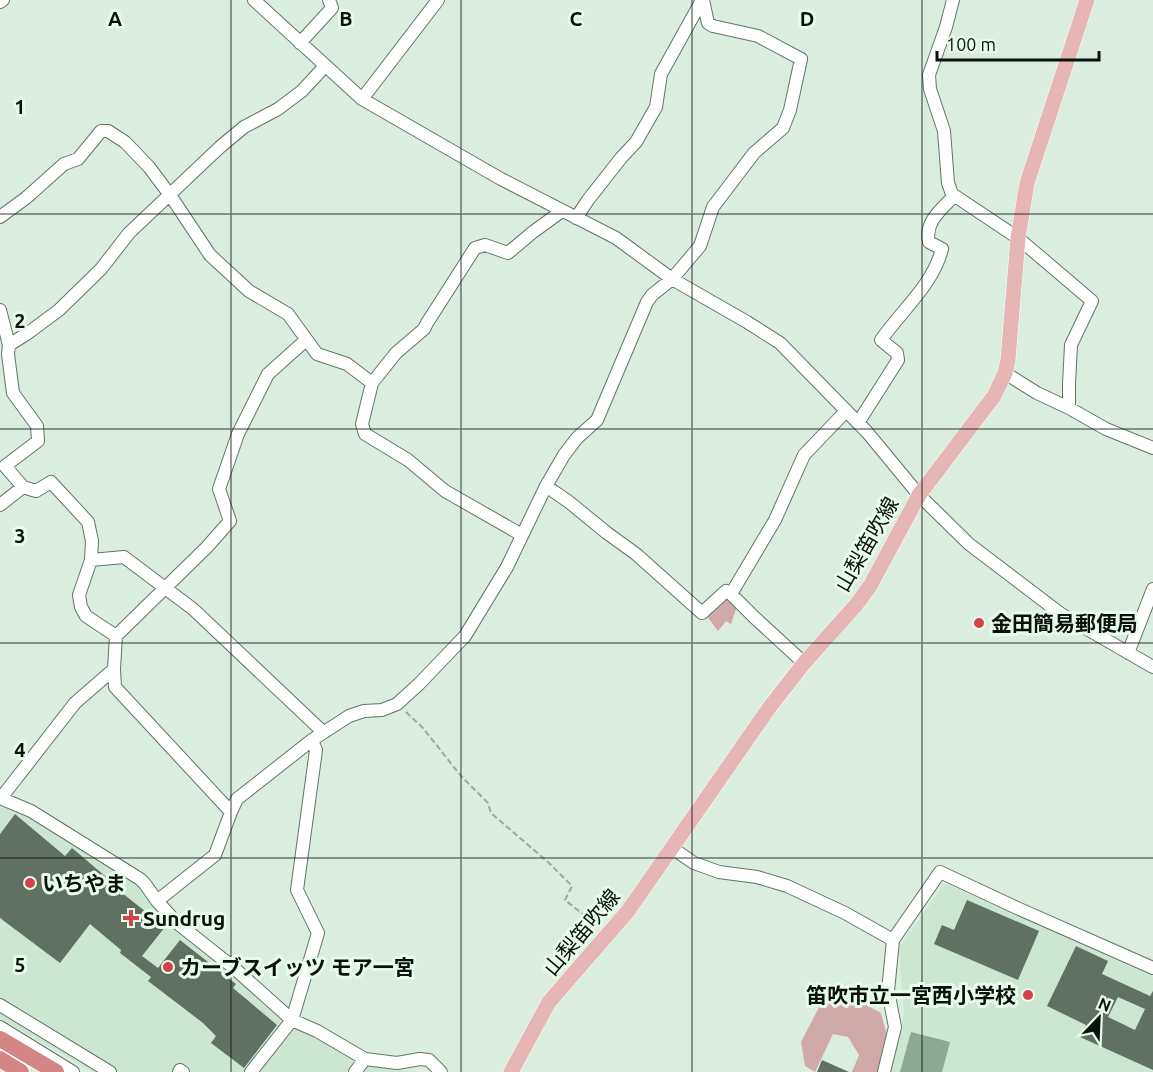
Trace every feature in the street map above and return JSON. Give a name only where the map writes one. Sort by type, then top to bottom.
[{"type":"highway","points":[[0,1039],[56,1072]]},
{"type":"highway","points":[[0,1059],[21,1072]]},
{"type":"main road","name":"山梨笛吹線","points":[[511,1072],[549,1002],[628,911],[763,717],[804,663],[870,586],[919,495],[994,396],[1005,373],[1010,342],[1018,238],[1027,183],[1087,0]]},
{"type":"street","points":[[254,0],[362,99],[501,179],[616,238],[672,279],[780,343],[867,432],[919,495],[969,544],[1061,614],[1153,667]]},
{"type":"street","points":[[300,44],[332,8],[329,0]]},
{"type":"street","points":[[362,99],[438,0]]},
{"type":"street","points":[[576,218],[621,158],[636,142],[656,107],[661,74],[703,0]]},
{"type":"street","points":[[157,901],[215,855],[237,799],[312,740],[349,716],[364,711],[382,710],[397,704],[465,636],[507,567],[546,486],[564,455],[577,438],[597,420],[647,302],[672,279],[700,246],[713,207],[754,153],[783,128],[790,110],[801,59],[758,36],[708,23],[703,0]]},
{"type":"street","points":[[953,0],[929,75],[930,89],[944,131],[948,183],[954,196],[1018,238],[1092,301],[1071,345],[1069,408]]},
{"type":"street","points":[[9,345],[58,310],[101,269],[129,234],[220,147],[244,127],[278,109],[302,91],[325,66]]},
{"type":"street","points":[[0,217],[26,198],[64,164],[78,159],[101,131],[108,131],[125,142],[150,166],[210,255],[249,291],[288,314],[317,354],[346,364],[372,383]]},
{"type":"street","points":[[858,423],[898,360],[897,353],[880,340],[921,290],[939,260],[942,249],[929,242],[927,234],[929,225],[954,196]]},
{"type":"street","points":[[522,535],[446,491],[408,460],[366,434],[362,424],[372,383],[396,352],[424,329],[475,248],[485,245],[508,253],[562,211]]},
{"type":"street","points":[[0,310],[9,345],[13,393],[37,426],[38,441],[5,466],[23,488],[36,491],[51,482],[88,522],[92,541],[91,560],[79,596],[81,607],[86,616],[116,636]]},
{"type":"street","points":[[231,812],[115,687],[116,636],[207,547],[230,521],[219,489],[238,434],[268,374],[306,340]]},
{"type":"street","points":[[1005,373],[1037,393],[1106,429],[1153,448]]},
{"type":"street","points":[[731,594],[775,520],[804,456],[846,411]]},
{"type":"street","points":[[546,486],[636,554],[702,613],[726,591],[804,663]]},
{"type":"street","points":[[0,505],[23,488]]},
{"type":"street","points":[[91,560],[124,557],[193,609],[323,732]]},
{"type":"street","points":[[1128,654],[1153,589]]},
{"type":"street","points":[[114,669],[75,703],[1,798],[31,811],[140,879],[176,922],[234,968],[292,1020],[317,1031],[365,1059],[397,1063],[420,1059],[429,1060],[441,1072]]},
{"type":"street","points":[[250,1072],[292,1020],[318,933],[297,890],[316,750],[312,740]]},
{"type":"street","points":[[672,848],[694,863],[719,872],[757,877],[787,886],[845,913],[893,940]]},
{"type":"street","points":[[884,1072],[895,1027],[888,991],[893,940],[940,872],[1153,968]]},
{"type":"street","points":[[0,1005],[110,1072]]},
{"type":"street","points":[[0,1027],[73,1072]]},
{"type":"street","points":[[356,1072],[365,1059]]},
{"type":"path","points":[[397,704],[423,728],[461,776],[488,803],[491,813],[572,886],[565,900],[608,935]]},
{"type":"shaded area","points":[[727,595],[737,606],[731,624],[726,621],[718,631],[706,615]]},
{"type":"shaded area","points":[[0,803],[14,805],[139,882],[293,1026],[367,1066],[419,1072],[93,1072],[0,1018]]},
{"type":"shaded area","name":"笛吹市立一宮西小学校","points":[[945,883],[1153,977],[1153,1072],[891,1072],[904,1014],[899,948]]},
{"type":"shaded area","points":[[842,992],[881,1013],[888,1039],[880,1072],[852,1072],[859,1055],[848,1037],[833,1034],[815,1072],[805,1066],[801,1042],[826,994]]},
{"type":"shaded area","points":[[911,1032],[950,1042],[942,1072],[900,1072]]},
{"type":"building","points":[[15,814],[65,856],[72,848],[118,887],[117,889],[165,927],[142,956],[158,968],[180,940],[236,984],[233,988],[277,1025],[244,1068],[211,1043],[216,1036],[203,1023],[148,981],[151,977],[120,953],[121,950],[90,924],[60,963],[0,918],[0,834]]},
{"type":"building","points":[[967,900],[1039,931],[1018,980],[934,944],[942,925],[954,930]]},
{"type":"building","points":[[1076,946],[1108,961],[1102,974],[1150,996],[1153,991],[1153,1070],[1080,1037],[1086,1025],[1047,1006]],"holes":[[[1118,997],[1145,1009],[1135,1030],[1108,1017]]]},
{"type":"building","points":[[822,1060],[849,1072],[817,1072]]},
{"type":"place","name":"金田簡易郵便局","points":[[979,623]]},
{"type":"place","name":"いちやま","points":[[30,883]]},
{"type":"place","name":"Sundrug","points":[[131,918]]},
{"type":"place","name":"カーブスイッツ モア一宮","points":[[168,967]]},
{"type":"place","name":"笛吹市立一宮西小学校","points":[[1028,995]]}]
